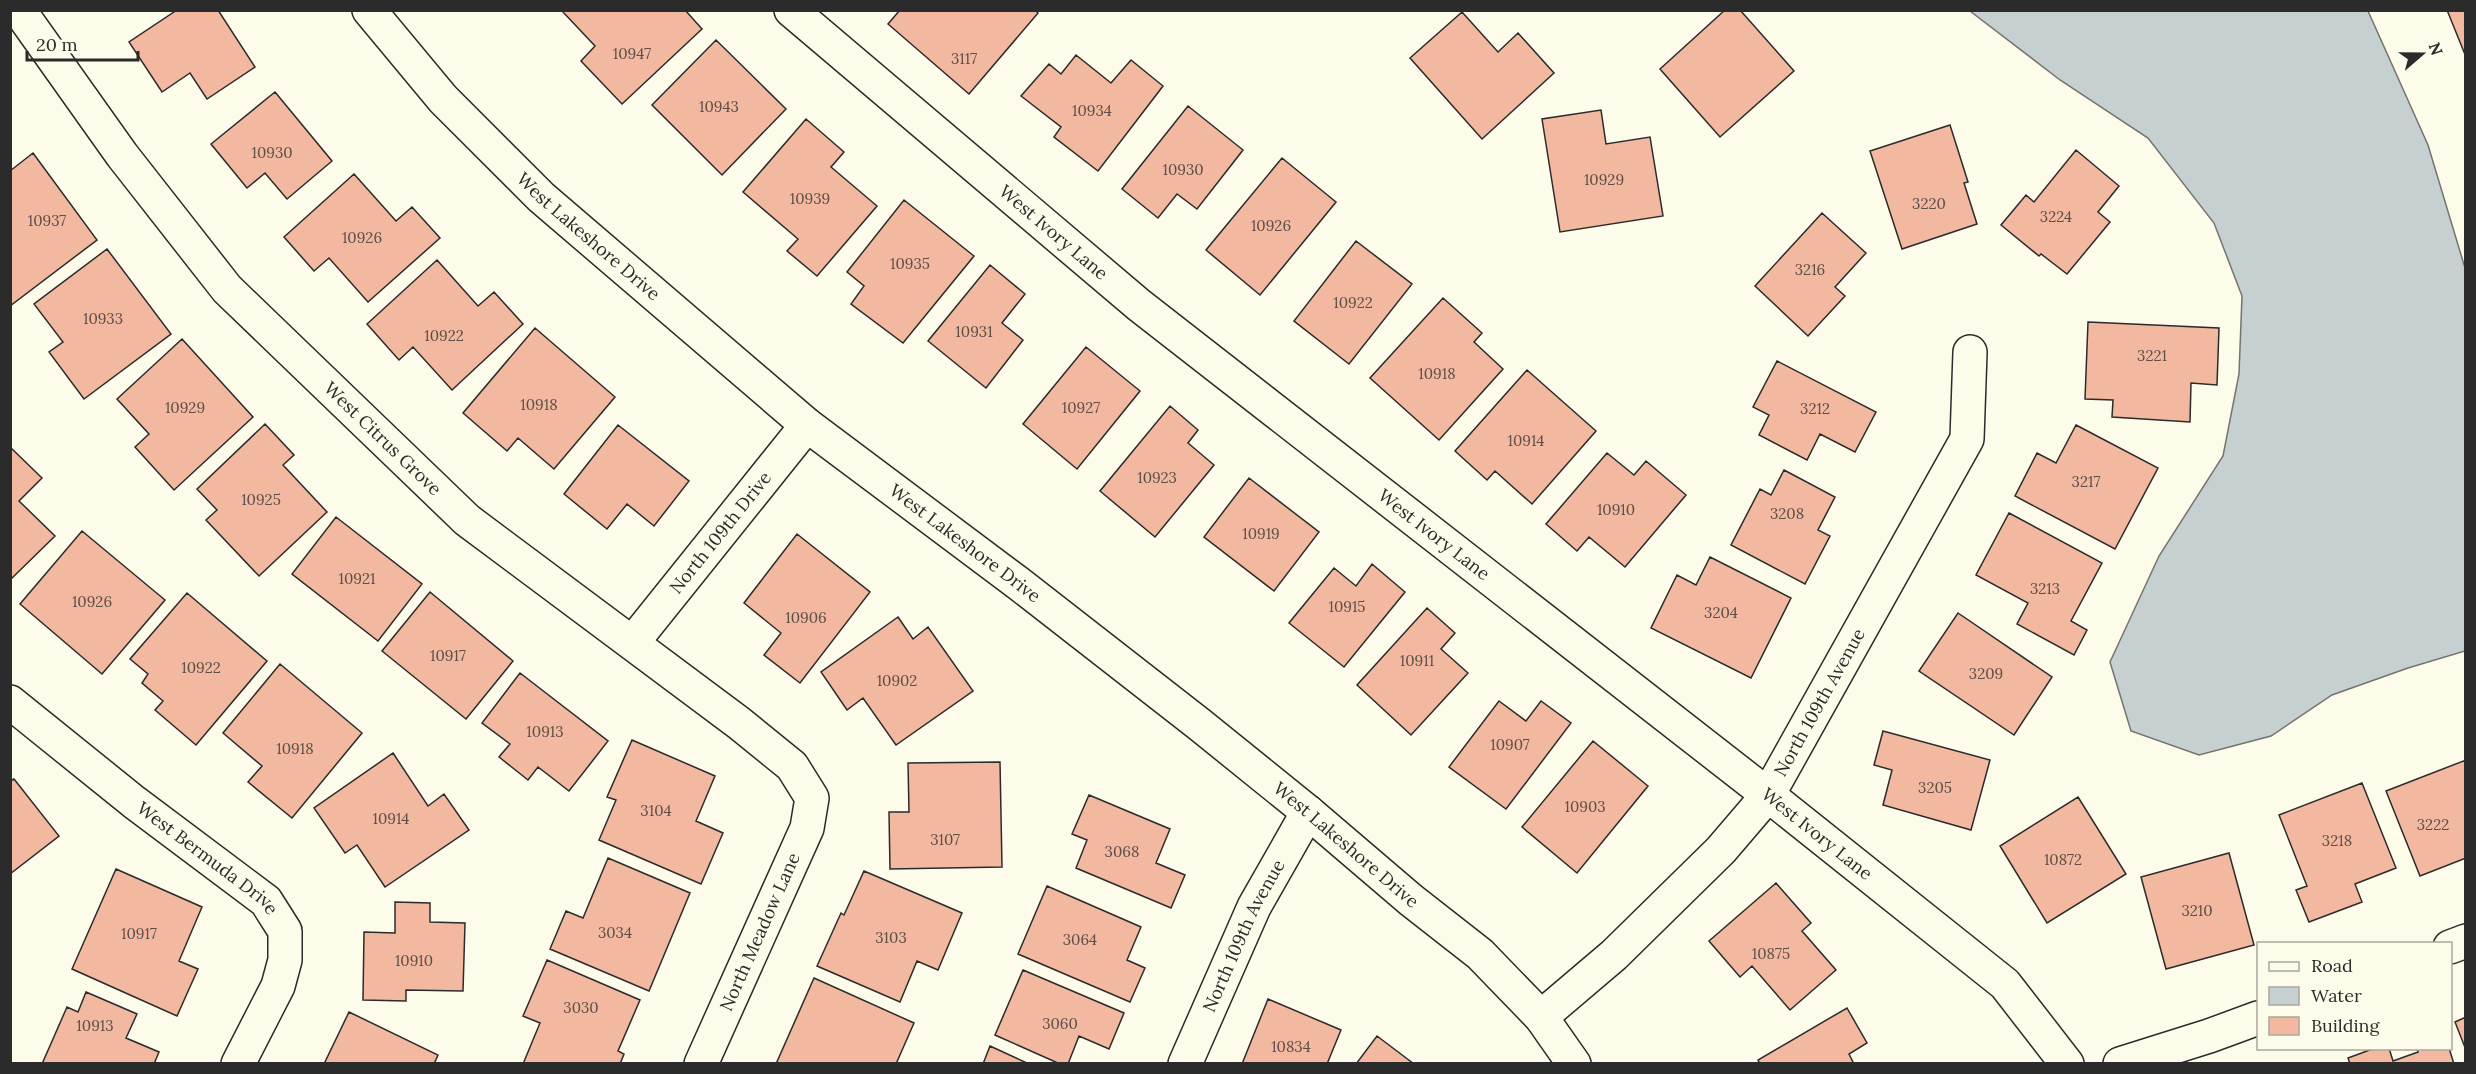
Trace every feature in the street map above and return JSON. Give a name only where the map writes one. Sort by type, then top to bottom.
[{"type":"street","name":"West Citrus Grove","points":[[20,10],[122,155],[227,289],[467,520],[739,723],[792,766],[812,798]]},
{"type":"street","name":"West Lakeshore Drive","points":[[369,10],[443,99],[541,196],[807,425],[1027,590],[1308,812],[1410,900],[1480,954],[1540,1017],[1574,1064]]},
{"type":"street","name":"West Ivory Lane","points":[[790,10],[1139,305],[1768,795],[2006,984],[2067,1064]]},
{"type":"street","name":"North 109th Avenue","points":[[1540,1017],[1614,955],[1721,850],[1768,795],[1967,439],[1970,352]]},
{"type":"street","name":"North 109th Drive","points":[[633,642],[807,425]]},
{"type":"street","name":"West Bermuda Drive","points":[[10,702],[134,802],[266,901],[285,931],[285,960],[278,986],[238,1064]]},
{"type":"street","name":"North Meadow Lane","points":[[701,1064],[807,828],[812,798]]},
{"type":"street","name":"North 109th Avenue","points":[[1185,1064],[1254,907],[1308,812]]},
{"type":"street","points":[[2120,1064],[2257,1019]]},
{"type":"water","points":[[1970,11],[2368,11],[2428,145],[2465,268],[2465,651],[2332,695],[2271,736],[2199,755],[2131,731],[2110,662],[2159,556],[2223,456],[2239,374],[2242,296],[2214,223],[2148,138],[2060,80]]},
{"type":"building","points":[[177,10],[218,10],[255,67],[207,99],[190,73],[162,92],[129,42]]},
{"type":"building","points":[[565,10],[685,10],[702,29],[622,104],[581,61],[595,46],[563,12]]},
{"type":"building","points":[[900,10],[1035,10],[1038,13],[969,94],[888,24]]},
{"type":"building","points":[[1725,10],[1740,10],[1794,71],[1720,137],[1660,69]]},
{"type":"building","points":[[2447,10],[2466,10],[2466,57]]},
{"type":"building","points":[[1462,12],[1498,52],[1518,33],[1554,73],[1482,139],[1410,58]]},
{"type":"building","points":[[716,40],[786,109],[722,175],[652,105]]},
{"type":"building","points":[[1076,55],[1111,83],[1131,60],[1163,86],[1098,171],[1054,137],[1061,127],[1021,96],[1049,64],[1061,74]]},
{"type":"building","points":[[275,92],[332,161],[287,199],[265,173],[247,188],[211,144]]},
{"type":"building","points":[[1188,106],[1243,150],[1197,209],[1177,194],[1158,218],[1122,189]]},
{"type":"building","points":[[1601,110],[1606,144],[1650,137],[1663,216],[1560,232],[1542,119]]},
{"type":"building","points":[[806,119],[844,152],[831,167],[877,206],[817,276],[787,251],[798,239],[743,192]]},
{"type":"building","points":[[1950,125],[1968,182],[1964,183],[1977,224],[1902,249],[1870,151]]},
{"type":"building","points":[[2076,150],[2119,186],[2098,212],[2110,222],[2067,274],[2041,254],[2039,256],[2001,225],[2026,195],[2034,202]]},
{"type":"building","points":[[33,153],[97,240],[10,306],[10,171]]},
{"type":"building","points":[[1282,158],[1336,202],[1260,295],[1206,250]]},
{"type":"building","points":[[354,174],[396,221],[412,207],[440,238],[368,302],[329,258],[314,271],[284,237]]},
{"type":"building","points":[[904,200],[974,256],[903,343],[851,304],[864,286],[847,272]]},
{"type":"building","points":[[1822,213],[1866,253],[1835,287],[1845,296],[1808,336],[1755,286]]},
{"type":"building","points":[[1356,241],[1412,284],[1349,364],[1294,321]]},
{"type":"building","points":[[107,249],[171,334],[84,399],[49,352],[63,342],[34,304]]},
{"type":"building","points":[[437,260],[478,306],[494,292],[523,324],[452,390],[413,347],[399,360],[367,324]]},
{"type":"building","points":[[990,265],[1025,294],[1002,323],[1023,340],[986,388],[928,341]]},
{"type":"building","points":[[1443,298],[1482,333],[1474,342],[1503,369],[1439,440],[1370,378]]},
{"type":"building","points":[[2088,322],[2219,328],[2217,385],[2191,383],[2190,422],[2112,417],[2113,400],[2085,399]]},
{"type":"building","points":[[535,328],[615,397],[554,469],[518,438],[507,451],[463,413]]},
{"type":"building","points":[[182,339],[253,417],[174,490],[135,447],[149,434],[117,399]]},
{"type":"building","points":[[1086,347],[1140,391],[1077,469],[1023,424]]},
{"type":"building","points":[[1777,361],[1876,412],[1855,452],[1820,434],[1807,460],[1759,435],[1769,415],[1753,407]]},
{"type":"building","points":[[1527,370],[1596,431],[1532,504],[1495,471],[1487,480],[1455,451]]},
{"type":"building","points":[[1170,406],[1198,430],[1188,443],[1214,465],[1155,537],[1100,491]]},
{"type":"building","points":[[265,424],[294,455],[283,465],[327,512],[259,576],[206,520],[217,510],[197,489]]},
{"type":"building","points":[[618,425],[689,481],[654,526],[627,504],[607,529],[564,494]]},
{"type":"building","points":[[2076,425],[2158,468],[2115,549],[2015,496],[2037,453],[2056,463]]},
{"type":"building","points":[[10,447],[42,478],[19,501],[55,536],[10,580]]},
{"type":"building","points":[[1607,453],[1634,475],[1646,461],[1686,495],[1625,567],[1589,537],[1577,551],[1546,524]]},
{"type":"building","points":[[1784,470],[1835,497],[1818,530],[1830,536],[1805,584],[1731,545],[1760,489],[1771,495]]},
{"type":"building","points":[[1249,478],[1319,532],[1274,591],[1204,537]]},
{"type":"building","points":[[2009,513],[2102,563],[2071,621],[2087,630],[2074,655],[2017,624],[2028,603],[1976,575]]},
{"type":"building","points":[[336,517],[422,584],[378,641],[292,574]]},
{"type":"building","points":[[82,531],[165,600],[102,674],[20,604]]},
{"type":"building","points":[[797,534],[870,592],[800,683],[764,655],[781,633],[744,603]]},
{"type":"building","points":[[1710,557],[1791,598],[1751,678],[1651,628],[1677,575],[1696,585]]},
{"type":"building","points":[[1372,564],[1405,592],[1344,667],[1289,623],[1334,568],[1356,586]]},
{"type":"building","points":[[430,592],[513,661],[466,719],[382,651]]},
{"type":"building","points":[[187,593],[267,661],[196,745],[155,710],[163,701],[142,683],[148,674],[130,659]]},
{"type":"building","points":[[1427,608],[1455,633],[1441,649],[1468,673],[1411,735],[1357,685]]},
{"type":"building","points":[[1958,613],[2052,677],[2014,735],[1919,671]]},
{"type":"building","points":[[898,617],[913,639],[928,627],[973,691],[896,745],[863,698],[847,710],[821,672]]},
{"type":"building","points":[[280,664],[362,733],[292,818],[248,782],[262,766],[223,733]]},
{"type":"building","points":[[520,673],[608,741],[569,791],[538,767],[528,780],[499,757],[510,744],[482,723]]},
{"type":"building","points":[[1499,701],[1526,721],[1541,701],[1571,723],[1506,809],[1449,767]]},
{"type":"building","points":[[1883,731],[1990,760],[1971,830],[1883,805],[1892,770],[1874,765]]},
{"type":"building","points":[[632,740],[715,776],[696,821],[723,833],[701,884],[599,840],[616,800],[607,797]]},
{"type":"building","points":[[1593,741],[1648,786],[1577,873],[1522,827]]},
{"type":"building","points":[[393,753],[428,806],[444,794],[469,830],[385,887],[357,845],[345,853],[314,808]]},
{"type":"building","points":[[2466,760],[2466,858],[2420,876],[2386,791]]},
{"type":"building","points":[[1000,762],[1002,867],[890,869],[889,812],[909,812],[908,763]]},
{"type":"building","points":[[14,779],[59,836],[10,874],[10,781]]},
{"type":"building","points":[[2362,783],[2396,868],[2355,884],[2362,902],[2309,922],[2296,890],[2307,886],[2279,815]]},
{"type":"building","points":[[1089,795],[1170,829],[1156,863],[1185,875],[1171,908],[1076,868],[1087,840],[1072,834]]},
{"type":"building","points":[[2078,797],[2126,874],[2047,923],[2000,846]]},
{"type":"building","points":[[2229,853],[2254,945],[2166,969],[2141,877]]},
{"type":"building","points":[[608,858],[690,893],[649,991],[550,949],[566,911],[583,918]]},
{"type":"building","points":[[116,869],[202,907],[179,961],[198,969],[177,1016],[72,969]]},
{"type":"building","points":[[864,871],[962,913],[938,970],[917,961],[900,1002],[817,966],[841,913],[844,915]]},
{"type":"building","points":[[1776,883],[1811,923],[1802,931],[1836,970],[1790,1010],[1752,966],[1740,977],[1709,941]]},
{"type":"building","points":[[1047,886],[1141,927],[1127,960],[1145,968],[1130,1002],[1018,954]]},
{"type":"building","points":[[395,902],[430,903],[430,922],[465,923],[463,991],[406,990],[406,1001],[363,1000],[364,932],[395,933]]},
{"type":"building","points":[[547,960],[640,1000],[618,1051],[624,1054],[620,1064],[523,1064],[540,1023],[523,1016]]},
{"type":"building","points":[[1023,970],[1124,1013],[1109,1049],[1079,1036],[1068,1064],[1060,1064],[995,1035]]},
{"type":"building","points":[[814,978],[914,1023],[896,1064],[776,1064]]},
{"type":"building","points":[[86,992],[137,1014],[126,1038],[159,1052],[154,1064],[42,1064],[67,1007],[78,1012]]},
{"type":"building","points":[[1268,999],[1341,1030],[1327,1064],[1242,1064]]},
{"type":"building","points":[[1847,1008],[1867,1043],[1849,1054],[1854,1064],[1760,1064],[1758,1060]]},
{"type":"building","points":[[349,1012],[438,1055],[434,1064],[324,1064]]},
{"type":"building","points":[[2466,1017],[2466,1050],[2455,1022]]},
{"type":"building","points":[[1377,1036],[1414,1064],[1356,1064]]},
{"type":"building","points":[[990,1046],[1029,1064],[983,1064]]},
{"type":"building","points":[[2370,1050],[2390,1050],[2393,1061],[2418,1052],[2417,1050],[2450,1050],[2454,1064],[2350,1064],[2348,1058]]}]
